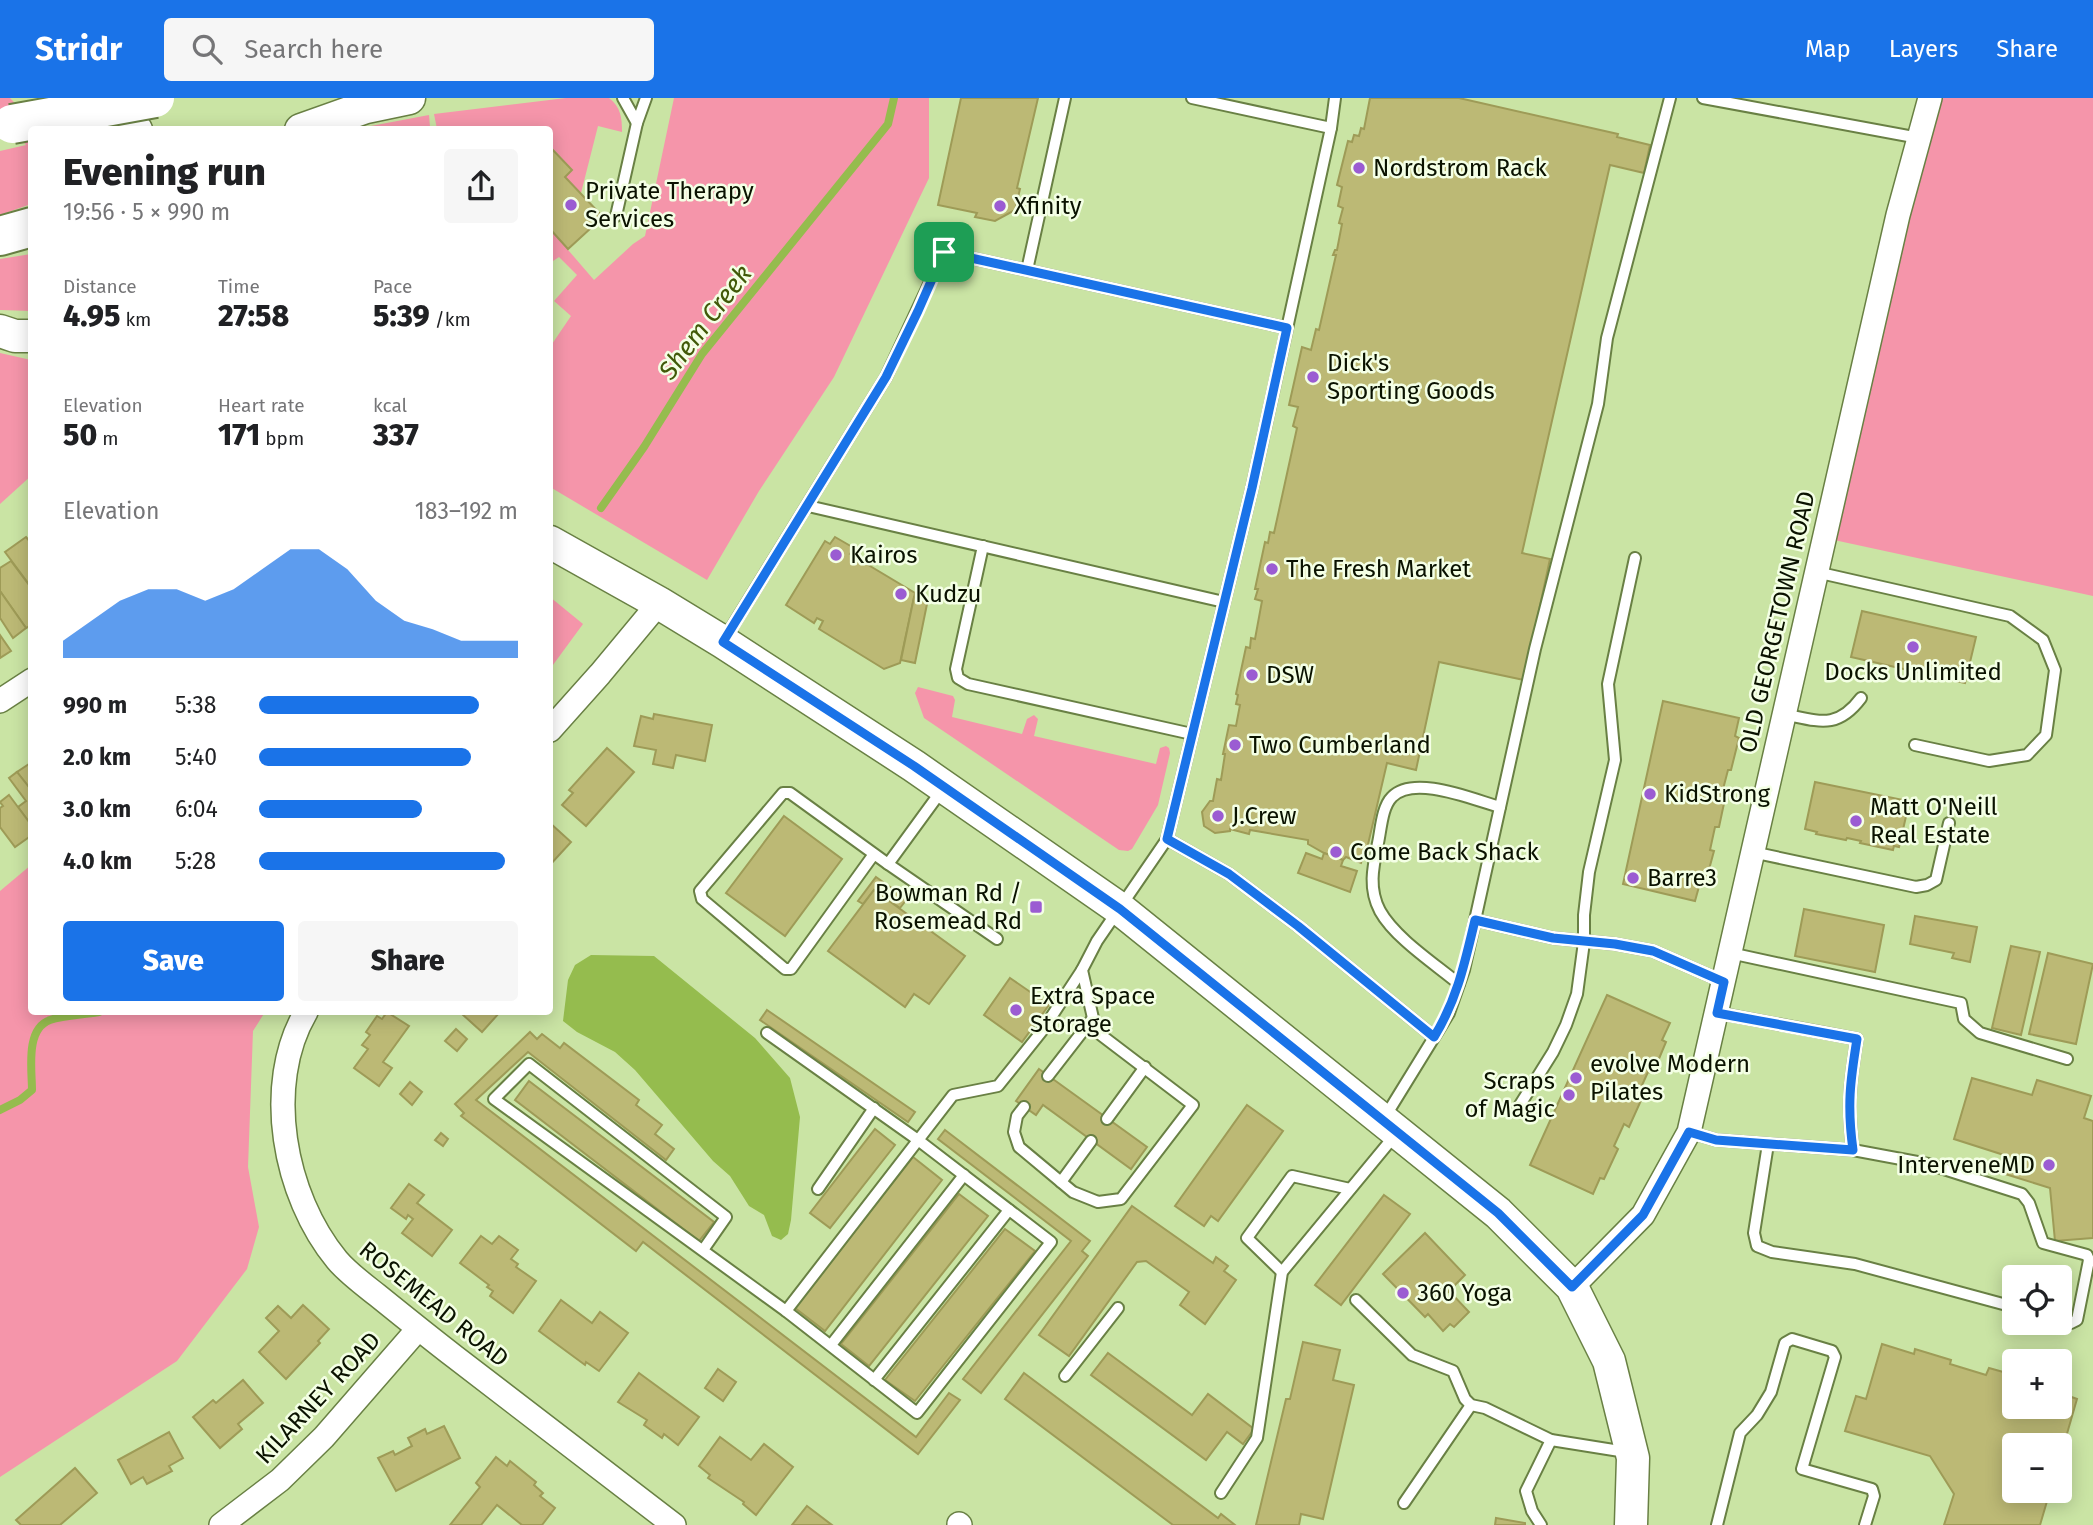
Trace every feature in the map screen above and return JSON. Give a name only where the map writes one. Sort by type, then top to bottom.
[{"type":"highway","points":[[6,125],[155,98]]},
{"type":"highway","points":[[0,236],[28,228]]},
{"type":"main road","points":[[47,98],[70,126]]},
{"type":"main road","points":[[110,98],[133,126]]},
{"type":"main road","points":[[312,126],[366,107],[409,98]]},
{"type":"main road","points":[[0,331],[15,336],[28,336]]},
{"type":"main road","points":[[553,544],[723,642],[914,766],[1120,909],[1498,1213],[1572,1287],[1609,1361],[1632,1453],[1631,1525]]},
{"type":"street","name":"OLD GEORGETOWN ROAD","points":[[1572,1287],[1643,1215],[1689,1132],[1898,215],[1930,98]]},
{"type":"street","points":[[553,727],[659,603]]},
{"type":"street","points":[[0,701],[28,683]]},
{"type":"street","name":"ROSEMEAD ROAD","points":[[304,1015],[299,1024],[288,1065],[282,1113],[288,1160],[296,1188],[336,1259],[418,1329],[674,1525]]},
{"type":"street","name":"KILARNEY ROAD","points":[[221,1525],[280,1480],[324,1437],[418,1329]]},
{"type":"lane","points":[[623,98],[637,123]]},
{"type":"lane","points":[[616,216],[637,123],[646,98]]},
{"type":"lane","points":[[1027,270],[1065,98]]},
{"type":"lane","points":[[1192,98],[1331,128]]},
{"type":"lane","points":[[786,1311],[953,1095],[998,1086],[1042,1031],[1082,970],[1097,941],[1167,839],[1287,328],[1331,128],[1335,98]]},
{"type":"lane","points":[[1221,1493],[1257,1438],[1282,1272],[1350,1189],[1391,1125],[1434,1037],[1449,1013],[1459,984],[1535,649],[1598,404],[1607,338],[1671,98]]},
{"type":"lane","points":[[1703,98],[1753,102],[1919,138]]},
{"type":"lane","points":[[723,642],[886,377],[944,252],[1287,328]]},
{"type":"lane","points":[[808,506],[1224,602]]},
{"type":"lane","points":[[983,546],[957,669],[958,678],[968,684],[1192,734]]},
{"type":"lane","points":[[1518,1108],[1553,1052],[1577,994],[1590,872],[1615,760],[1608,684],[1635,558]]},
{"type":"lane","points":[[1816,572],[2010,616],[2043,640],[2055,670],[2046,735],[2027,755],[1989,761],[1915,745]]},
{"type":"lane","points":[[1783,714],[1825,722],[1849,714],[1861,698]]},
{"type":"lane","points":[[888,864],[943,788]]},
{"type":"lane","points":[[1459,984],[1398,933],[1381,912],[1373,893],[1372,874],[1385,810],[1391,797],[1405,788],[1431,788],[1500,807]]},
{"type":"lane","points":[[874,854],[791,969],[785,970],[702,898],[700,891],[783,793],[790,793],[997,939]]},
{"type":"lane","points":[[1752,852],[1916,887],[1927,886],[1936,880],[1940,869],[1949,822]]},
{"type":"lane","points":[[1167,839],[1229,874],[1298,926],[1434,1037]]},
{"type":"lane","points":[[1475,920],[1553,938],[1653,951],[1724,982]]},
{"type":"lane","points":[[1730,953],[1961,1003],[1964,1019],[1980,1033],[2067,1059]]},
{"type":"lane","points":[[1024,1107],[1017,1116],[1014,1132],[1019,1147],[1073,1192],[1098,1202],[1121,1199],[1193,1105],[1101,1035],[1093,1018],[1082,970]]},
{"type":"lane","points":[[1717,1013],[1857,1039],[1848,1116],[1853,1150]]},
{"type":"lane","points":[[1048,1076],[1093,1018]]},
{"type":"lane","points":[[703,1250],[726,1216],[529,1064],[494,1099],[786,1311],[917,1413],[1051,1242],[918,1140],[767,1033]]},
{"type":"lane","points":[[1107,1119],[1145,1068]]},
{"type":"lane","points":[[818,1189],[874,1108]]},
{"type":"lane","points":[[1689,1132],[1716,1140],[1853,1150],[1928,1164],[2022,1194],[2029,1203],[2043,1243],[2087,1255],[2090,1260],[2077,1320],[2072,1322]]},
{"type":"lane","points":[[1061,1182],[1091,1141]]},
{"type":"lane","points":[[1768,1144],[1754,1233],[1757,1246],[1772,1252],[1855,1264],[2002,1304]]},
{"type":"lane","points":[[831,1345],[964,1175]]},
{"type":"lane","points":[[1282,1272],[1247,1238],[1292,1176],[1350,1189]]},
{"type":"lane","points":[[874,1380],[1009,1210]]},
{"type":"lane","points":[[1356,1300],[1412,1355],[1453,1371],[1465,1399],[1471,1405],[1485,1408],[1551,1440],[1632,1453]]},
{"type":"lane","points":[[1065,1376],[1118,1308]]},
{"type":"lane","points":[[1717,1525],[1740,1433],[1758,1415],[1771,1392],[1785,1343],[1792,1339],[1832,1351],[1835,1357],[1802,1469],[1872,1489],[1874,1496],[1865,1525]]},
{"type":"lane","points":[[1404,1503],[1471,1405]]},
{"type":"lane","points":[[1541,1525],[1532,1511],[1526,1491],[1551,1440]]},
{"type":"shaded area","points":[[0,98],[10,98],[36,126],[28,126],[28,205],[0,215],[0,151],[26,145],[0,114]]},
{"type":"shaded area","points":[[566,98],[609,98],[618,109],[622,132],[598,126],[581,193],[565,177],[572,169],[553,149],[553,126],[436,126],[434,114]]},
{"type":"shaded area","points":[[674,98],[929,98],[929,178],[834,377],[759,491],[707,580],[553,489],[553,343],[571,316],[554,301],[577,275],[559,257],[553,261],[553,232],[594,280],[645,236]]},
{"type":"shaded area","points":[[1941,98],[2093,98],[2093,596],[1834,540],[1865,403],[1870,398],[1869,388],[1928,138]]},
{"type":"shaded area","points":[[429,115],[430,126],[371,126]]},
{"type":"shaded area","points":[[28,254],[28,311],[0,310],[0,259]]},
{"type":"shaded area","points":[[0,353],[28,359],[28,479],[0,504]]},
{"type":"shaded area","points":[[553,599],[583,624],[553,665]]},
{"type":"shaded area","points":[[918,687],[953,696],[955,700],[952,717],[1022,734],[1027,719],[1034,715],[1038,719],[1034,736],[1156,764],[1160,748],[1169,748],[1158,805],[1132,849],[1119,850],[924,718],[915,693]]},
{"type":"shaded area","points":[[28,868],[28,1015],[263,1015],[253,1031],[248,1167],[259,1227],[247,1269],[177,1361],[0,1477],[0,891]]},
{"type":"shaded area","points":[[591,955],[654,956],[755,1038],[790,1078],[800,1117],[791,1220],[788,1234],[781,1240],[772,1236],[764,1215],[749,1206],[730,1176],[713,1161],[635,1070],[615,1052],[577,1032],[563,1021],[568,980],[575,965]]},
{"type":"building","points":[[961,98],[1038,98],[1017,188],[1020,189],[1015,210],[995,221],[975,217],[977,213],[938,205]]},
{"type":"building","points":[[1370,98],[1459,98],[1618,134],[1617,137],[1650,145],[1644,173],[1610,165],[1522,553],[1550,559],[1524,680],[1439,662],[1416,770],[1387,763],[1366,853],[1361,863],[1324,853],[1308,844],[1308,840],[1250,830],[1249,834],[1230,829],[1215,833],[1204,826],[1202,812],[1210,801],[1213,801],[1217,779],[1221,780],[1229,725],[1236,726],[1240,705],[1236,704],[1236,694],[1246,647],[1250,648],[1251,638],[1255,639],[1262,601],[1255,599],[1258,589],[1255,589],[1265,542],[1268,543],[1270,532],[1274,533],[1297,428],[1293,426],[1298,407],[1289,405],[1302,347],[1311,350],[1316,329],[1319,330],[1336,255],[1333,255],[1337,250],[1343,208],[1338,206],[1342,187],[1337,185],[1348,141],[1352,142],[1354,135],[1359,136],[1361,128],[1364,129]]},
{"type":"building","name":"Private Therapy Services","points":[[553,150],[572,170],[565,177],[603,217],[568,249],[553,232]]},
{"type":"building","points":[[26,537],[28,539],[28,583],[5,552]]},
{"type":"building","points":[[835,537],[854,548],[850,554],[915,593],[900,663],[884,669],[819,629],[823,621],[817,618],[814,623],[786,605],[825,541],[830,544]]},
{"type":"building","points":[[11,561],[28,584],[26,628],[0,591],[0,568]]},
{"type":"building","points":[[0,591],[26,628],[13,638],[0,618]]},
{"type":"building","points":[[914,597],[928,599],[915,663],[901,660]]},
{"type":"building","name":"Docks Unlimited","points":[[1862,611],[1976,637],[1965,683],[1851,657]]},
{"type":"building","points":[[0,635],[11,651],[0,658]]},
{"type":"building","points":[[1663,701],[1739,718],[1735,736],[1739,738],[1722,793],[1726,794],[1719,827],[1715,827],[1710,850],[1714,851],[1705,884],[1700,883],[1695,901],[1623,884]]},
{"type":"building","points":[[654,714],[712,725],[705,761],[676,755],[673,768],[653,764],[656,750],[634,746],[641,716],[653,719]]},
{"type":"building","points":[[607,748],[634,772],[586,826],[562,805],[573,793],[569,790]]},
{"type":"building","points":[[28,765],[28,786],[17,772]]},
{"type":"building","points":[[17,772],[28,786],[28,821],[18,807],[26,801],[9,778]]},
{"type":"building","name":"Matt O'Neill Real Estate","points":[[1815,782],[1903,800],[1901,812],[1907,812],[1899,847],[1894,846],[1893,850],[1847,838],[1846,840],[1816,834],[1817,832],[1805,829]]},
{"type":"building","points":[[9,795],[28,821],[28,838],[15,847],[0,827],[0,808],[3,806],[0,802]]},
{"type":"building","points":[[784,816],[842,859],[785,936],[726,893]]},
{"type":"building","points":[[553,826],[571,842],[553,862]]},
{"type":"building","points":[[1306,853],[1322,859],[1324,853],[1343,860],[1341,866],[1357,871],[1350,892],[1298,873]]},
{"type":"building","points":[[876,877],[907,899],[900,908],[874,890],[863,904],[858,901]]},
{"type":"building","points":[[874,890],[965,956],[929,1004],[914,994],[905,1007],[828,951]]},
{"type":"building","points":[[1804,909],[1884,925],[1875,972],[1795,956]]},
{"type":"building","points":[[1915,916],[1977,927],[1970,962],[1952,958],[1954,953],[1910,944]]},
{"type":"building","points":[[2011,946],[2040,952],[2021,1035],[1992,1028]]},
{"type":"building","points":[[2048,953],[2093,964],[2076,1044],[2029,1034]]},
{"type":"building","name":"Extra Space Storage","points":[[1010,978],[1049,1005],[1022,1042],[984,1015]]},
{"type":"building","points":[[1607,995],[1670,1023],[1662,1040],[1666,1042],[1653,1073],[1648,1072],[1638,1094],[1643,1096],[1629,1127],[1624,1124],[1614,1146],[1618,1149],[1604,1179],[1600,1178],[1593,1194],[1530,1165]]},
{"type":"building","points":[[767,1010],[915,1112],[908,1122],[760,1020]]},
{"type":"building","points":[[385,1015],[392,1015],[409,1026],[383,1062],[392,1068],[379,1086],[354,1068],[368,1049],[362,1045],[370,1035],[366,1032],[377,1016],[382,1019]]},
{"type":"building","points":[[463,1015],[497,1015],[482,1032]]},
{"type":"building","points":[[456,1029],[467,1039],[457,1051],[445,1041]]},
{"type":"building","points":[[530,1032],[537,1039],[542,1034],[560,1048],[564,1043],[639,1100],[636,1105],[662,1125],[655,1134],[674,1149],[666,1160],[528,1052],[476,1100],[916,1437],[949,1393],[960,1400],[918,1454],[643,1242],[636,1251],[461,1116],[464,1113],[455,1104]]},
{"type":"building","points":[[1039,1069],[1147,1147],[1131,1169],[1043,1105],[1036,1115],[1016,1101]]},
{"type":"building","name":"InterveneMD","points":[[1972,1078],[2032,1095],[2037,1080],[2091,1096],[2084,1118],[2093,1121],[2093,1238],[2055,1241],[2050,1188],[2002,1173],[2007,1156],[1954,1139]]},
{"type":"building","points":[[529,1081],[714,1222],[699,1241],[515,1100]]},
{"type":"building","points":[[410,1082],[422,1092],[412,1105],[400,1094]]},
{"type":"building","points":[[1247,1105],[1283,1131],[1218,1221],[1211,1216],[1204,1226],[1175,1206]]},
{"type":"building","points":[[875,1129],[895,1145],[830,1228],[810,1213]]},
{"type":"building","points":[[945,1130],[1090,1241],[1082,1251],[1088,1256],[981,1393],[963,1379],[1071,1241],[938,1139]]},
{"type":"building","points":[[441,1133],[448,1139],[443,1146],[435,1140]]},
{"type":"building","points":[[913,1157],[942,1180],[825,1331],[795,1308]]},
{"type":"building","points":[[409,1184],[424,1195],[417,1203],[452,1230],[432,1256],[402,1233],[413,1219],[408,1215],[406,1219],[391,1208]]},
{"type":"building","points":[[959,1194],[988,1216],[869,1366],[841,1344]]},
{"type":"building","points":[[1384,1195],[1410,1214],[1341,1305],[1315,1285]]},
{"type":"building","points":[[1132,1206],[1213,1263],[1216,1257],[1228,1266],[1224,1271],[1236,1280],[1205,1324],[1180,1305],[1189,1292],[1146,1261],[1137,1262],[1069,1356],[1039,1335]]},
{"type":"building","points":[[1005,1229],[1035,1251],[915,1401],[885,1380]]},
{"type":"building","points":[[1425,1233],[1465,1275],[1445,1295],[1449,1298],[1453,1295],[1469,1312],[1454,1327],[1450,1324],[1443,1331],[1428,1314],[1425,1317],[1383,1274]]},
{"type":"building","points":[[481,1236],[492,1244],[499,1236],[518,1250],[511,1259],[518,1264],[516,1267],[536,1281],[513,1313],[490,1296],[493,1291],[487,1287],[489,1285],[460,1263]]},
{"type":"building","points":[[561,1300],[592,1323],[600,1312],[628,1333],[599,1371],[586,1362],[585,1365],[539,1331]]},
{"type":"building","points":[[303,1305],[329,1329],[318,1341],[320,1343],[286,1379],[259,1352],[279,1331],[266,1318],[278,1306],[291,1318]]},
{"type":"building","points":[[1303,1342],[1340,1350],[1333,1380],[1354,1385],[1323,1519],[1301,1514],[1299,1525],[1256,1525],[1286,1399],[1290,1399]]},
{"type":"building","points":[[1882,1344],[1914,1354],[1915,1349],[1986,1375],[1989,1368],[2002,1372],[2002,1419],[2071,1419],[2067,1433],[2002,1433],[2002,1503],[2046,1503],[2040,1525],[1944,1525],[1954,1494],[1930,1456],[1845,1431],[1856,1396],[1866,1399]]},
{"type":"building","points":[[1108,1353],[1192,1415],[1208,1394],[1254,1429],[1243,1444],[1227,1432],[1206,1460],[1091,1375]]},
{"type":"building","points":[[718,1369],[736,1382],[723,1401],[705,1388]]},
{"type":"building","points":[[639,1373],[699,1417],[678,1445],[664,1434],[662,1438],[644,1425],[647,1420],[618,1402]]},
{"type":"building","points":[[1024,1373],[1218,1518],[1221,1514],[1235,1525],[1173,1525],[1005,1399]]},
{"type":"building","points":[[243,1380],[263,1403],[238,1424],[242,1429],[220,1448],[193,1417],[213,1400],[216,1403]]},
{"type":"building","points":[[2072,1397],[2077,1399],[2072,1416]]},
{"type":"building","points":[[444,1426],[460,1458],[396,1491],[378,1458],[393,1451],[395,1455],[412,1446],[408,1438],[425,1429],[427,1434]]},
{"type":"building","points":[[169,1432],[183,1458],[169,1466],[172,1471],[147,1484],[143,1477],[131,1484],[118,1460]]},
{"type":"building","points":[[720,1437],[751,1460],[764,1444],[793,1467],[756,1515],[744,1502],[708,1478],[710,1475],[699,1466]]},
{"type":"building","points":[[496,1457],[507,1466],[510,1461],[536,1482],[534,1485],[543,1493],[540,1496],[555,1508],[542,1525],[522,1525],[497,1505],[481,1525],[450,1525],[480,1487],[476,1483]]},
{"type":"building","points":[[75,1468],[97,1493],[60,1525],[21,1525],[16,1520]]},
{"type":"building","points":[[807,1506],[832,1525],[792,1525]]},
{"type":"building","points":[[1496,1518],[1525,1523],[1525,1525],[1495,1525]]},
{"type":"waterway","name":"Shem Creek","points":[[601,508],[644,447],[702,354],[888,124],[894,98]]},
{"type":"waterway","name":"Shem Creek","points":[[0,1110],[20,1100],[32,1090],[33,1041],[42,1025],[56,1018],[78,1015]]},
{"type":"place","name":"Nordstrom Rack","points":[[1359,168]]},
{"type":"place","name":"Private Therapy Services","points":[[571,205]]},
{"type":"place","name":"Xfinity","points":[[1000,206]]},
{"type":"place","name":"Dick's Sporting Goods","points":[[1313,377]]},
{"type":"place","name":"Kairos","points":[[836,555]]},
{"type":"place","name":"The Fresh Market","points":[[1272,569]]},
{"type":"place","name":"Kudzu","points":[[901,594]]},
{"type":"place","name":"Docks Unlimited","points":[[1913,647]]},
{"type":"place","name":"DSW","points":[[1252,675]]},
{"type":"place","name":"Two Cumberland","points":[[1235,745]]},
{"type":"place","name":"KidStrong","points":[[1650,794]]},
{"type":"place","name":"J.Crew","points":[[1218,816]]},
{"type":"place","name":"Matt O'Neill Real Estate","points":[[1856,821]]},
{"type":"place","name":"Come Back Shack","points":[[1336,852]]},
{"type":"place","name":"Barre3","points":[[1633,878]]},
{"type":"place","name":"Bowman Rd / Rosemead Rd","points":[[1036,907]]},
{"type":"place","name":"Extra Space Storage","points":[[1016,1010]]},
{"type":"place","name":"evolve Modern Pilates","points":[[1576,1078]]},
{"type":"place","name":"Scraps of Magic","points":[[1569,1095]]},
{"type":"place","name":"InterveneMD","points":[[2049,1165]]},
{"type":"place","name":"360 Yoga","points":[[1403,1293]]},
{"type":"route","points":[[944,252],[1287,328],[1252,488],[1167,839],[1229,874],[1298,926],[1434,1037],[1449,1013],[1464,970],[1475,920],[1553,938],[1653,951],[1724,982],[1717,1013],[1857,1039],[1848,1116],[1853,1150],[1716,1140],[1689,1132],[1643,1215],[1572,1287],[1498,1213],[1120,909],[914,766],[723,642],[886,377],[944,252]]}]
